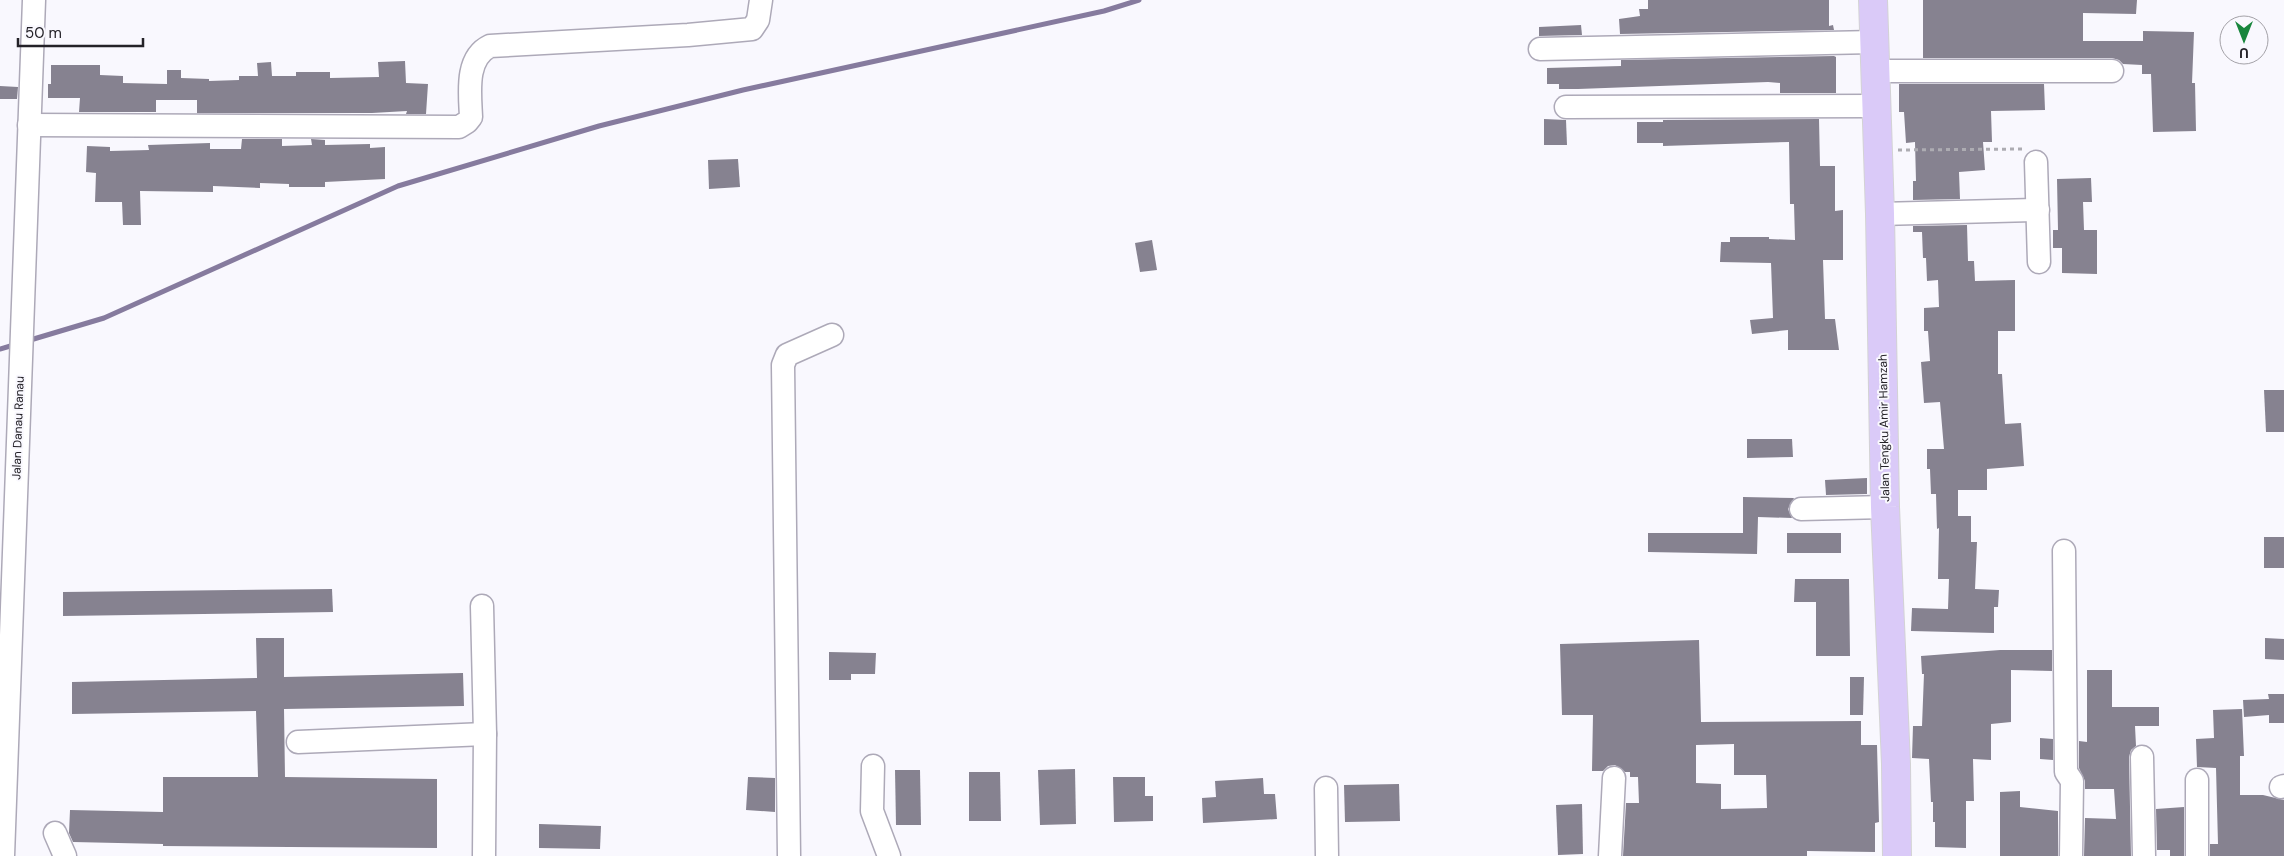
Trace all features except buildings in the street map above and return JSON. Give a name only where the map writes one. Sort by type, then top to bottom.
[{"type":"main road","name":"Jalan Tengku Amir Hamzah","points":[[1872,0],[1880,214],[1885,507],[1896,764],[1897,856]]},
{"type":"street","name":"Jalan Danau Ranau","points":[[3,856],[34,0]]},
{"type":"street","points":[[29,125],[459,127],[468,122],[470,117],[472,70],[476,56],[490,46],[688,35],[752,29],[758,20],[761,0]]},
{"type":"street","points":[[1540,49],[1874,42]]},
{"type":"street","points":[[1875,71],[2112,71]]},
{"type":"street","points":[[1566,107],[1876,106]]},
{"type":"street","points":[[2036,162],[2040,262]]},
{"type":"street","points":[[1880,214],[2038,210]]},
{"type":"street","points":[[789,856],[783,365],[787,355],[832,335]]},
{"type":"street","points":[[1800,509],[1885,507]]},
{"type":"street","points":[[2064,551],[2066,772],[2072,781],[2071,856]]},
{"type":"street","points":[[482,606],[486,734],[484,856]]},
{"type":"street","points":[[298,742],[486,734]]},
{"type":"street","points":[[2142,757],[2144,856]]},
{"type":"street","points":[[873,766],[872,812],[889,856]]},
{"type":"street","points":[[1610,856],[1614,778]]},
{"type":"street","points":[[2196,780],[2197,856]]},
{"type":"street","points":[[1326,788],[1327,856]]},
{"type":"street","points":[[55,833],[65,856]]},
{"type":"path","points":[[1877,150],[2030,149],[2036,155],[2036,162]]},
{"type":"waterway","points":[[27,341],[104,318],[398,186],[599,126],[743,90],[1104,11],[1139,0]]},
{"type":"waterway","points":[[0,349],[17,344]]}]
